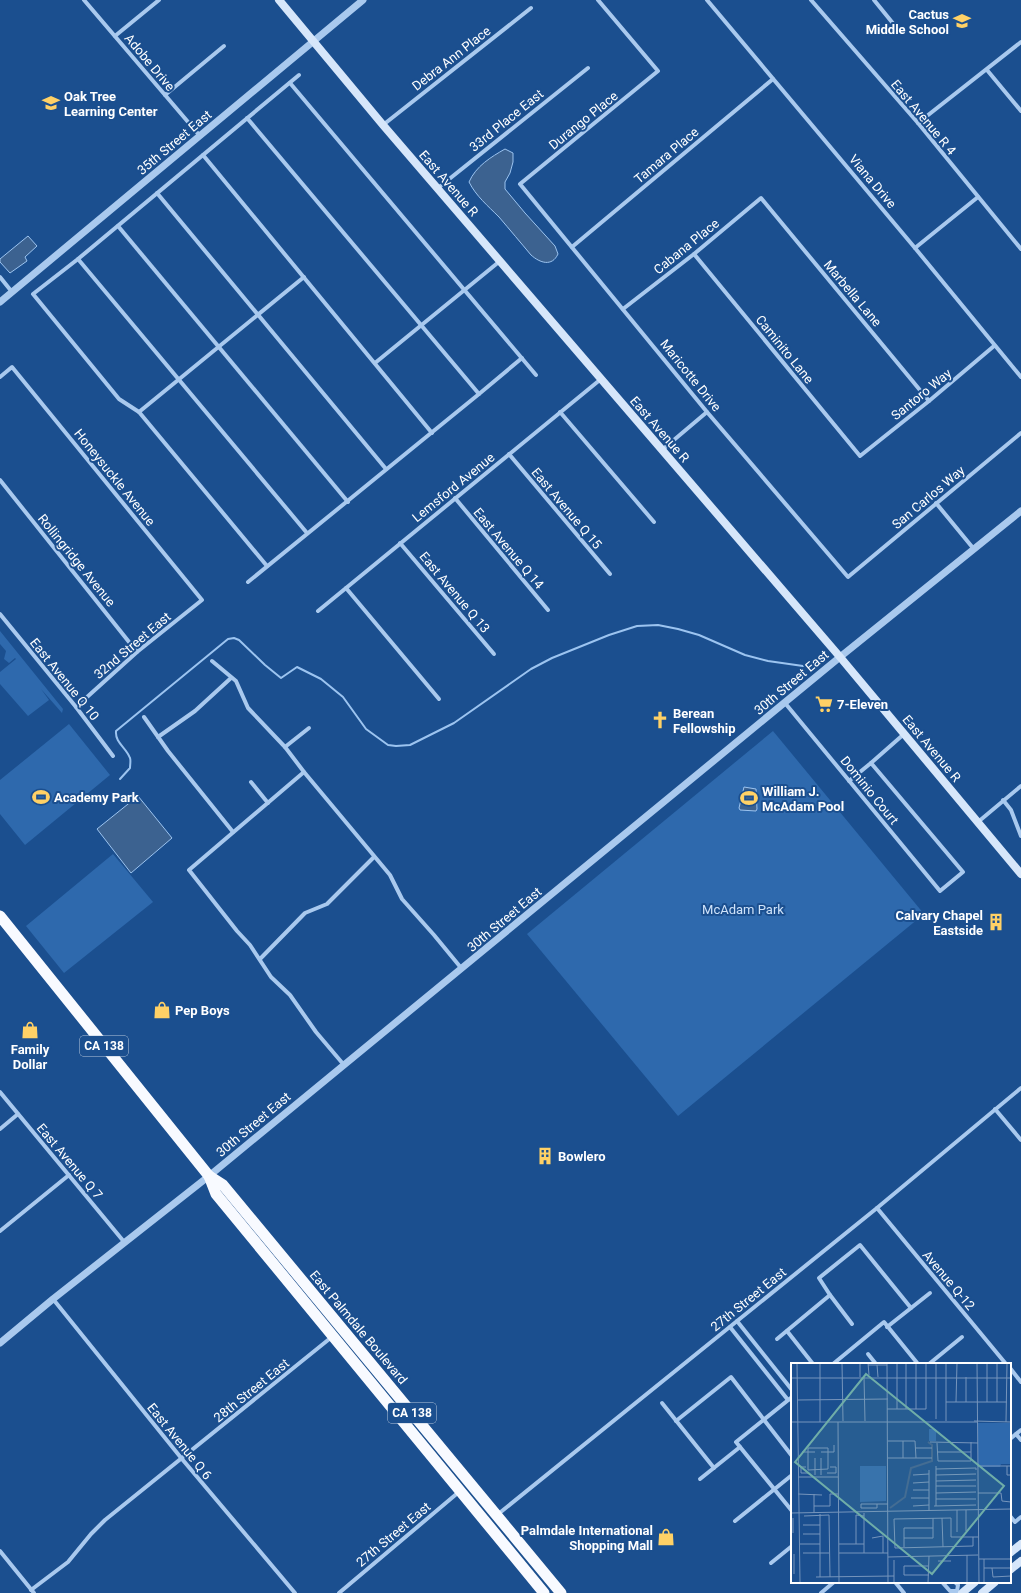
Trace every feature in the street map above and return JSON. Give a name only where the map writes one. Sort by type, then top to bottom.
[{"type":"highway","name":"East Palmdale Boulevard","points":[[0,916],[209,1176],[216,1194],[544,1593]]},
{"type":"highway","name":"East Palmdale Boulevard","points":[[209,1176],[223,1185],[561,1593]]},
{"type":"main road","name":"East Avenue R","points":[[279,0],[383,125],[840,657],[1021,874]]},
{"type":"main road","points":[[1011,1552],[1021,1544]]},
{"type":"main road","points":[[1011,1569],[1021,1561]]},
{"type":"main road","points":[[959,1592],[973,1583]]},
{"type":"main road","points":[[982,1593],[994,1583]]},
{"type":"street","name":"Adobe Drive","points":[[84,0],[200,136]]},
{"type":"street","points":[[115,36],[159,0]]},
{"type":"street","name":"35th Street East","points":[[0,302],[363,0]]},
{"type":"street","name":"Durango Place","points":[[520,184],[658,71],[598,0]]},
{"type":"street","name":"Viana Drive","points":[[707,0],[1021,377]]},
{"type":"street","name":"East Avenue R 4","points":[[811,0],[918,123],[1021,249]]},
{"type":"street","points":[[874,0],[900,32]]},
{"type":"street","name":"Debra Ann Place","points":[[383,125],[531,8]]},
{"type":"street","points":[[918,123],[1021,42]]},
{"type":"street","points":[[165,95],[224,46]]},
{"type":"street","name":"33rd Place East","points":[[438,188],[588,68]]},
{"type":"street","points":[[987,70],[1021,112]]},
{"type":"street","points":[[267,566],[139,412],[119,399],[33,294],[118,226],[299,75]]},
{"type":"street","name":"Tamara Place","points":[[572,247],[774,79]]},
{"type":"street","points":[[290,83],[536,375]]},
{"type":"street","points":[[248,118],[480,394]]},
{"type":"street","points":[[203,155],[432,433]]},
{"type":"street","name":"Maricotte Drive","points":[[520,184],[707,412],[848,576]]},
{"type":"street","points":[[157,193],[386,469]]},
{"type":"street","points":[[915,248],[978,197]]},
{"type":"street","name":"Cabana Place","points":[[623,309],[694,254],[761,198]]},
{"type":"street","name":"Marbella Lane","points":[[761,198],[929,402]]},
{"type":"street","points":[[118,226],[348,502]]},
{"type":"street","name":"Caminito Lane","points":[[694,254],[860,456]]},
{"type":"street","points":[[78,258],[307,533]]},
{"type":"street","points":[[375,363],[500,261]]},
{"type":"street","points":[[0,277],[12,292]]},
{"type":"street","points":[[139,412],[304,277]]},
{"type":"street","name":"Santoro Way","points":[[860,456],[929,402],[994,346]]},
{"type":"street","points":[[248,582],[307,533],[348,502],[522,358]]},
{"type":"street","name":"Honeysuckle Avenue","points":[[0,377],[12,368],[202,600]]},
{"type":"street","name":"Lemsford Avenue","points":[[318,611],[601,379]]},
{"type":"street","points":[[560,412],[654,522]]},
{"type":"street","points":[[662,450],[707,412]]},
{"type":"street","name":"San Carlos Way","points":[[848,576],[1021,433]]},
{"type":"street","name":"East Avenue Q 15","points":[[509,454],[610,574]]},
{"type":"street","name":"Rollingridge Avenue","points":[[0,480],[138,652]]},
{"type":"street","name":"East Avenue Q 14","points":[[455,498],[548,610]]},
{"type":"street","points":[[936,503],[973,548]]},
{"type":"street","name":"30th Street East","points":[[0,1343],[53,1299],[125,1244],[209,1176],[973,548],[1021,511]]},
{"type":"street","name":"East Avenue Q 13","points":[[400,543],[494,654]]},
{"type":"street","points":[[346,588],[439,699]]},
{"type":"street","name":"32nd Street East","points":[[76,707],[138,652],[202,600]]},
{"type":"street","name":"East Avenue Q 10","points":[[0,614],[76,707],[113,756]]},
{"type":"street","points":[[212,661],[236,682],[248,708],[285,746],[304,772],[390,875],[402,899],[462,969]]},
{"type":"street","points":[[158,737],[195,711],[231,678]]},
{"type":"street","name":"Dominio Court","points":[[785,703],[940,891],[963,872],[871,762]]},
{"type":"street","points":[[144,717],[233,832]]},
{"type":"street","points":[[285,746],[309,728]]},
{"type":"street","points":[[849,780],[904,734]]},
{"type":"street","points":[[304,772],[189,870],[237,931],[250,945],[271,977],[290,995],[316,1032],[344,1065]]},
{"type":"street","points":[[251,782],[268,803]]},
{"type":"street","points":[[978,822],[1021,786]]},
{"type":"street","points":[[1003,800],[1011,810],[1021,836]]},
{"type":"street","points":[[260,959],[305,913],[327,904],[374,857]]},
{"type":"street","name":"27th Street East","points":[[487,1523],[877,1208],[1021,1088]]},
{"type":"street","name":"East Avenue Q 7","points":[[0,1092],[125,1244]]},
{"type":"street","points":[[995,1109],[1021,1140]]},
{"type":"street","points":[[0,1129],[18,1114]]},
{"type":"street","points":[[0,1231],[69,1175]]},
{"type":"street","name":"Avenue Q-12","points":[[877,1208],[1005,1363]]},
{"type":"street","points":[[852,1324],[818,1278],[860,1245],[911,1308]]},
{"type":"street","points":[[887,1327],[930,1293]]},
{"type":"street","points":[[777,1339],[830,1296]]},
{"type":"street","name":"East Avenue Q 6","points":[[53,1299],[182,1459],[295,1593]]},
{"type":"street","points":[[736,1321],[791,1389]]},
{"type":"street","points":[[833,1363],[884,1322],[917,1363]]},
{"type":"street","points":[[730,1327],[788,1400]]},
{"type":"street","points":[[787,1331],[812,1363]]},
{"type":"street","name":"28th Street East","points":[[33,1592],[68,1562],[90,1534],[105,1520],[333,1336]]},
{"type":"street","points":[[930,1363],[962,1337]]},
{"type":"street","points":[[868,1354],[875,1363]]},
{"type":"street","points":[[1011,1369],[1021,1382]]},
{"type":"street","points":[[676,1421],[731,1377],[791,1455]]},
{"type":"street","points":[[791,1398],[736,1442],[791,1510]]},
{"type":"street","points":[[662,1403],[714,1468]]},
{"type":"street","points":[[1011,1438],[1021,1430]]},
{"type":"street","points":[[1016,1434],[1021,1440]]},
{"type":"street","points":[[700,1479],[740,1447]]},
{"type":"street","points":[[735,1521],[791,1476]]},
{"type":"street","name":"27th Street East","points":[[339,1593],[460,1491]]},
{"type":"street","points":[[1011,1517],[1015,1522],[1021,1518]]},
{"type":"street","points":[[771,1563],[791,1547]]},
{"type":"street","points":[[0,1551],[33,1592]]},
{"type":"street","points":[[821,1593],[833,1583]]},
{"type":"street","points":[[896,1583],[904,1593]]},
{"type":"street","points":[[943,1583],[950,1591],[959,1592]]},
{"type":"green space","points":[[0,631],[63,709],[62,713],[41,689],[49,700],[28,716],[0,684],[0,672],[16,659],[15,658],[9,663],[4,659],[6,651],[0,644]]},
{"type":"green space","name":"Academy Park","points":[[69,724],[110,775],[25,845],[0,814],[0,780]]},
{"type":"green space","name":"McAdam Park","points":[[773,731],[924,914],[678,1116],[527,934]]},
{"type":"green space","points":[[113,854],[153,902],[64,973],[26,926]]},
{"type":"shaded area","points":[[505,149],[513,153],[513,162],[510,173],[505,182],[505,189],[555,246],[558,254],[553,261],[542,262],[531,255],[479,196],[469,182],[480,167],[489,159]]},
{"type":"shaded area","points":[[28,236],[37,246],[25,257],[27,261],[10,273],[0,262],[0,259]]},
{"type":"shaded area","name":"William J. McAdam Pool","points":[[744,787],[756,789],[756,811],[740,810],[739,808]]},
{"type":"shaded area","points":[[138,796],[172,838],[131,873],[97,829]]},
{"type":"waterway","points":[[120,779],[130,768],[130,758],[117,739],[116,731],[228,639],[234,638],[239,640],[281,678],[297,667],[321,679],[343,697],[366,729],[388,745],[396,746],[410,745],[454,723],[531,669],[552,658],[609,635],[637,626],[658,625],[678,629],[699,635],[745,655],[768,661],[803,666]]},
{"type":"place","name":"Cactus Middle School","points":[[962,21]]},
{"type":"place","name":"Oak Tree Learning Center","points":[[51,103]]},
{"type":"place","name":"7-Eleven","points":[[824,704]]},
{"type":"place","name":"Berean Fellowship","points":[[660,720]]},
{"type":"place","name":"Academy Park","points":[[41,797]]},
{"type":"place","name":"William J. McAdam Pool","points":[[749,798]]},
{"type":"place","name":"Calvary Chapel Eastside","points":[[996,922]]},
{"type":"place","name":"Pep Boys","points":[[162,1010]]},
{"type":"place","name":"Family Dollar","points":[[30,1030]]},
{"type":"place","name":"Bowlero","points":[[545,1156]]},
{"type":"place","name":"Palmdale International Shopping Mall","points":[[666,1537]]}]
